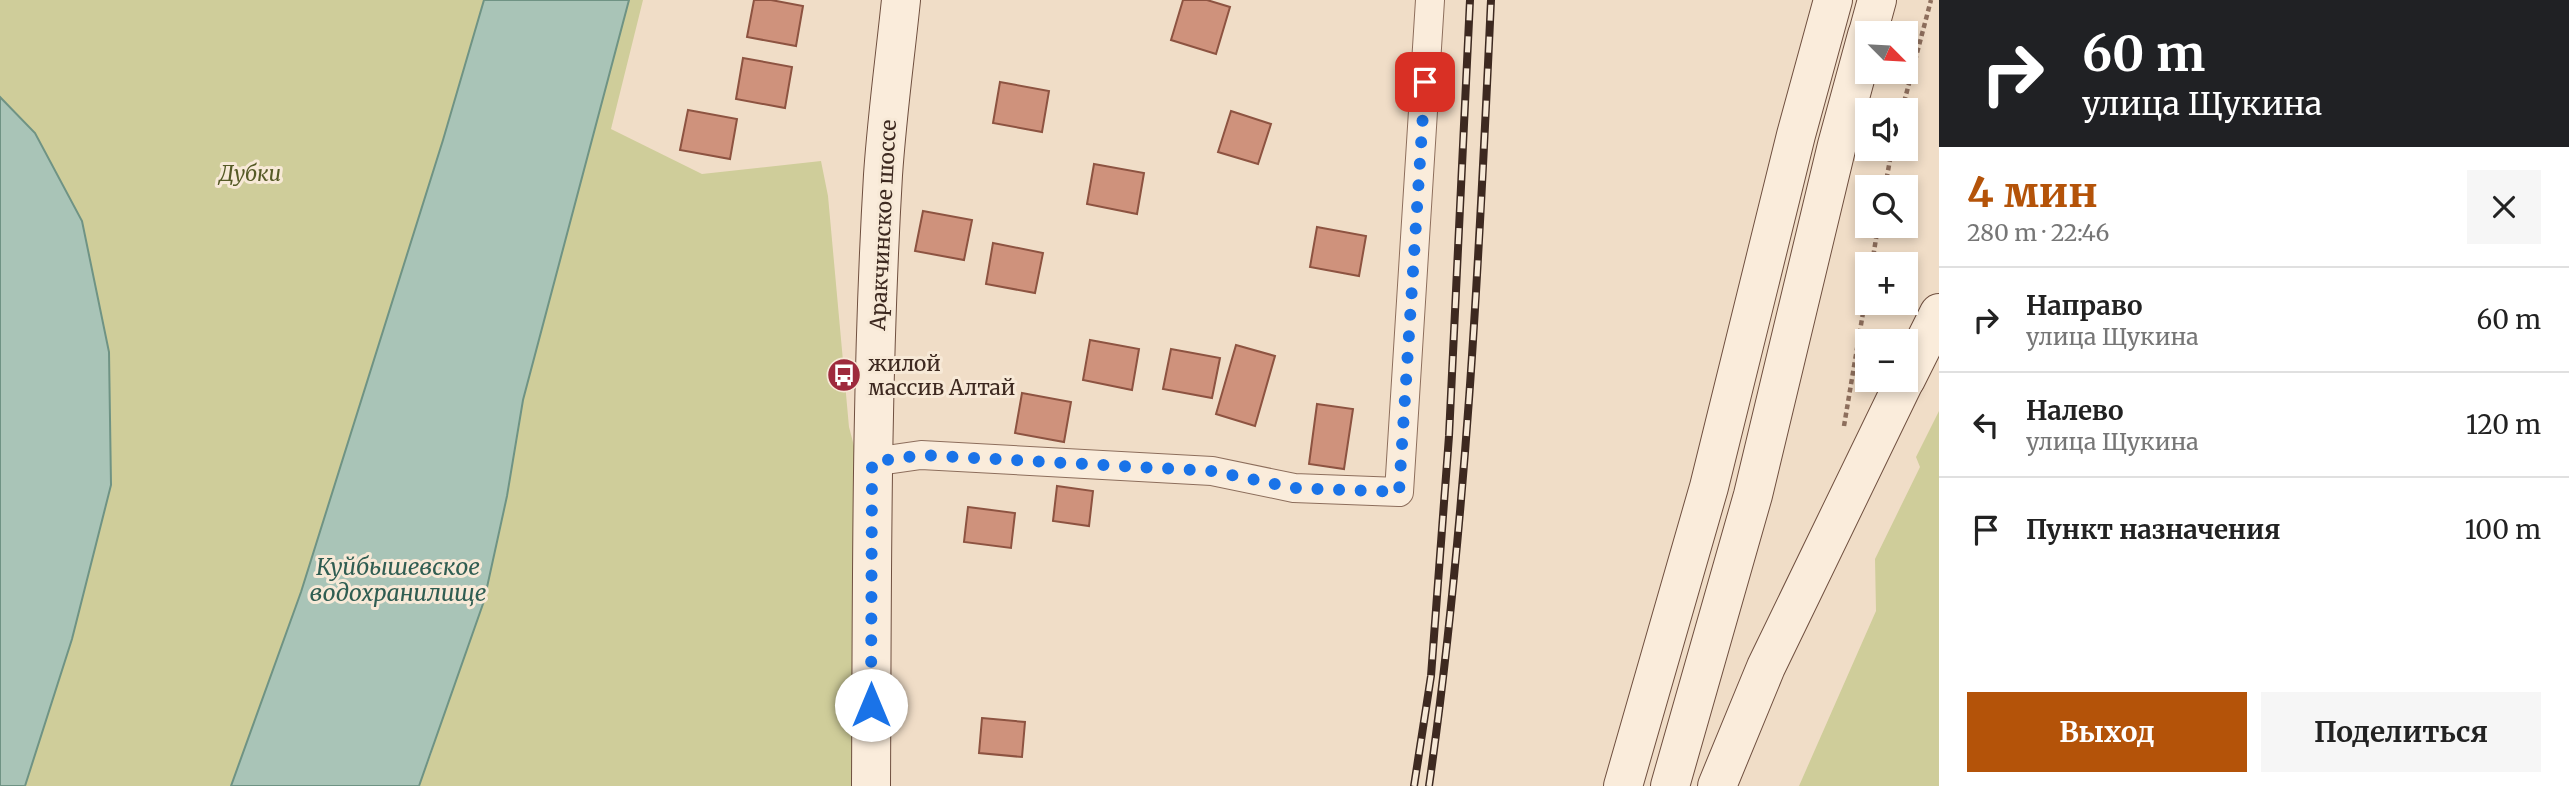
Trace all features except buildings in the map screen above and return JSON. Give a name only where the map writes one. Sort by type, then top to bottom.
[{"type":"main road","name":"Аракчинское шоссе","points":[[871,786],[872,462],[884,173],[901,0]]},
{"type":"main road","points":[[1623,786],[1709,487],[1796,135],[1833,0]]},
{"type":"main road","points":[[1871,21],[1877,0]]},
{"type":"main road","points":[[1671,786],[1753,495],[1855,81]]},
{"type":"main road","points":[[1918,354],[1939,313]]},
{"type":"main road","points":[[1717,786],[1766,667],[1899,392]]},
{"type":"street","points":[[872,462],[921,455],[1198,470],[1294,488],[1399,492],[1430,0]]},
{"type":"path","points":[[1905,98],[1931,0]]},
{"type":"path","points":[[1843,431],[1863,315]]},
{"type":"green space","name":"Дубки","points":[[0,0],[484,0],[443,140],[301,592],[231,786],[25,786],[72,639],[35,133],[0,97]]},
{"type":"green space","points":[[629,0],[643,0],[611,129],[702,174],[821,161],[828,196],[849,427],[859,465],[883,786],[419,786],[431,755],[507,496],[523,400]]},
{"type":"green space","points":[[1939,411],[1939,786],[1799,786],[1876,611],[1875,559],[1920,467],[1916,457]]},
{"type":"water","name":"Куйбышевское водохранилище","points":[[484,0],[629,0],[523,400],[507,496],[484,601],[419,786],[231,786],[301,592],[443,140]]},
{"type":"water","points":[[0,97],[35,133],[82,221],[109,352],[111,485],[72,639],[25,786],[0,786]]},
{"type":"railway","points":[[1414,786],[1431,676],[1449,436],[1470,0]]},
{"type":"railway","points":[[1429,786],[1462,492],[1476,296],[1491,0]]},
{"type":"place","name":"жилой массив Алтай","points":[[844,375]]},
{"type":"route","points":[[871,705],[872,462],[921,455],[1212,471],[1294,488],[1399,492],[1425,82]]}]
